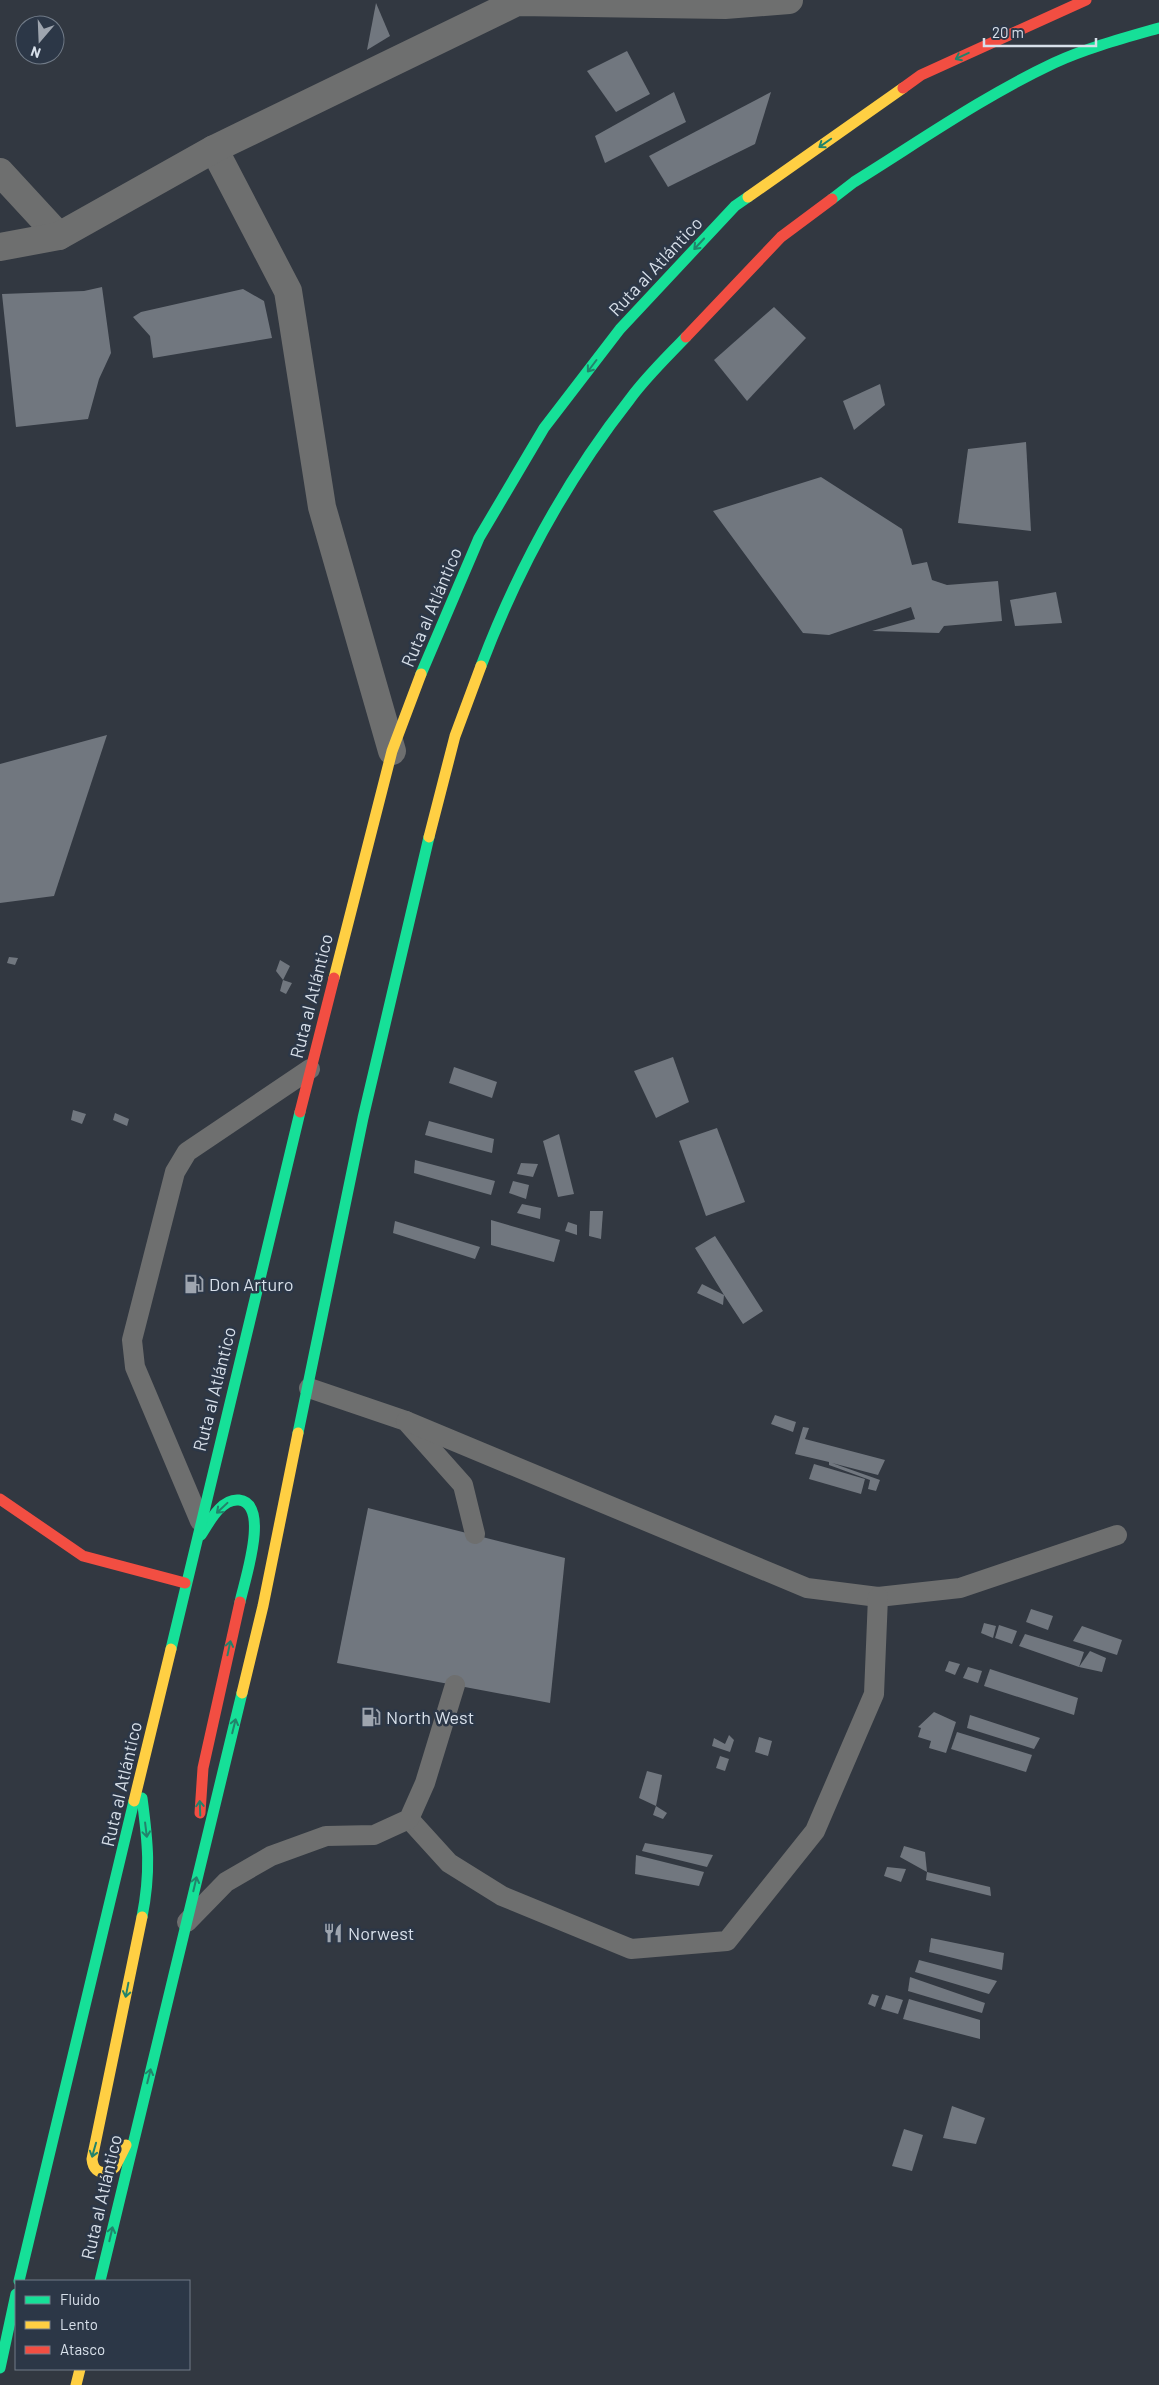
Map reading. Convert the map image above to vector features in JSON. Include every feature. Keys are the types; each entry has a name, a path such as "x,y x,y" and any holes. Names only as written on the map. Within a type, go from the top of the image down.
{"main road":[{"name":"Ruta al Atlántico","path":"19,2280 140,1782 185,1583 310,1069 392,751 435,637 479,538 544,428 620,329 735,206 921,75 1083,1"},
{"name":"Ruta al Atlántico","path":"100,2280 136,2125 263,1606 363,1118 412,903 455,736 493,637 526,564 572,482 630,398 725,294 781,237 854,182 1008,86 1056,62 1120,39 1159,28"},
{"path":"0,1499 83,1556 185,1583"},
{"path":"196,1542 221,1508 231,1501 240,1500 251,1505 255,1514 256,1527 203,1768 200,1796 202,1856"},
{"path":"136,2125 115,2167 108,2172 97,2172 92,2166 92,2159 148,1886 149,1850 140,1782"},
{"path":"0,2368 15,2299"},
{"path":"76,2385 80,2370"}],"street":[{"path":"0,247 60,236 214,149 516,1 725,5 789,0"},
{"path":"1051,0 1083,1"},
{"path":"214,149 288,291 322,507 392,751"},
{"path":"0,172 60,236"}],"lane":[{"path":"200,1521 135,1367 132,1340 175,1172 187,1152 310,1069"},
{"path":"309,1388 406,1421 807,1588 878,1597 960,1588 1116,1535"},
{"path":"406,1421 463,1485 475,1534"},
{"path":"409,1820 449,1863 502,1896 631,1949 727,1941 815,1830 874,1694 878,1597"},
{"path":"187,1922 226,1882 271,1856 326,1836 374,1835 409,1820 425,1783 455,1685"}],"building":[{"path":"376,3 390,36 367,50"},
{"path":"627,51 650,94 616,112 587,71"},
{"path":"674,92 686,122 605,163 595,136"},
{"path":"771,92 755,144 668,187 649,156"},
{"path":"102,287 111,353 99,379 88,419 16,427 2,294 84,291"},
{"path":"243,289 264,301 272,338 153,358 150,336 133,317 141,312"},
{"path":"774,307 806,338 747,401 714,360"},
{"path":"880,384 885,405 854,430 843,401"},
{"path":"1026,442 1031,531 958,523 968,449"},
{"path":"821,477 902,529 912,565 927,562 932,580 947,585 998,581 1002,621 944,626 939,633 872,631 915,619 911,607 829,635 803,633 713,511"},
{"path":"1056,592 1062,623 1015,626 1010,600"},
{"path":"107,735 54,896 0,903 0,764"},
{"path":"9,957 18,958 15,965 7,963"},
{"path":"280,960 290,966 283,980 276,971"},
{"path":"283,980 292,983 286,994 280,991"},
{"path":"673,1057 689,1102 656,1118 634,1071"},
{"path":"454,1067 497,1082 492,1098 449,1083"},
{"path":"73,1110 86,1114 82,1124 71,1120"},
{"path":"115,1113 129,1119 127,1126 113,1120"},
{"path":"429,1121 494,1139 492,1153 425,1135"},
{"path":"717,1128 745,1202 706,1216 679,1141"},
{"path":"559,1134 574,1194 558,1197 543,1141"},
{"path":"415,1160 495,1181 491,1195 414,1173"},
{"path":"521,1163 538,1164 533,1177 517,1174"},
{"path":"513,1181 529,1185 526,1199 509,1193"},
{"path":"522,1204 541,1208 540,1219 517,1213"},
{"path":"590,1211 603,1211 601,1239 589,1236"},
{"path":"491,1220 560,1240 554,1262 491,1245"},
{"path":"395,1221 480,1247 475,1259 393,1233"},
{"path":"568,1222 577,1225 577,1235 565,1231"},
{"path":"715,1236 763,1311 743,1324 695,1248"},
{"path":"702,1284 724,1295 723,1305 697,1293"},
{"path":"775,1415 796,1422 793,1432 771,1424"},
{"path":"803,1427 809,1428 805,1439 885,1460 878,1475 832,1463 880,1480 876,1491 868,1489 870,1480 829,1465 829,1462 795,1454"},
{"path":"814,1464 865,1479 861,1494 809,1479"},
{"path":"368,1508 565,1558 550,1703 337,1663"},
{"path":"1031,1609 1053,1616 1048,1630 1026,1622"},
{"path":"984,1623 996,1626 993,1638 981,1633"},
{"path":"999,1625 1017,1631 1012,1644 995,1638"},
{"path":"1082,1626 1122,1640 1117,1655 1073,1641"},
{"path":"1025,1634 1084,1652 1079,1667 1019,1646"},
{"path":"1090,1651 1106,1658 1102,1672 1079,1667"},
{"path":"949,1661 960,1664 955,1675 945,1671"},
{"path":"968,1667 982,1671 978,1683 963,1678"},
{"path":"990,1669 1078,1698 1074,1715 984,1686"},
{"path":"934,1712 956,1722 946,1753 929,1748 931,1741 918,1737 921,1728 918,1727"},
{"path":"970,1715 1040,1738 1034,1749 967,1728"},
{"path":"957,1732 1032,1755 1026,1772 951,1749"},
{"path":"729,1735 734,1740 730,1752 712,1746 714,1738 725,1744"},
{"path":"759,1737 772,1741 768,1756 755,1752"},
{"path":"720,1756 729,1759 725,1771 716,1768"},
{"path":"647,1771 662,1775 656,1806 639,1798"},
{"path":"656,1806 667,1813 663,1819 653,1815"},
{"path":"645,1843 713,1855 707,1867 642,1851"},
{"path":"904,1846 925,1852 927,1872 900,1857"},
{"path":"636,1855 704,1872 699,1886 635,1874"},
{"path":"887,1867 906,1869 901,1882 884,1876"},
{"path":"927,1872 990,1887 991,1896 926,1880"},
{"path":"931,1938 1004,1953 1002,1970 929,1952"},
{"path":"919,1960 997,1981 989,1994 915,1972"},
{"path":"910,1977 985,2003 982,2013 908,1991"},
{"path":"872,1994 879,1996 875,2007 868,2004"},
{"path":"886,1995 903,2000 898,2014 881,2009"},
{"path":"909,1999 980,2020 980,2039 903,2019"},
{"path":"952,2106 985,2118 976,2144 943,2138"},
{"path":"904,2129 923,2135 912,2171 892,2166"}],"traffic: fast":[{"path":"832,199 854,182 952,120 1028,76 1079,53 1159,28"},
{"path":"421,674 479,538 544,428 620,329 735,206 748,197"},
{"path":"481,666 527,561 585,461 636,391 686,337"},
{"path":"298,1433 363,1118 429,837"},
{"path":"171,1649 300,1112"},
{"path":"201,1535 216,1512 227,1503 239,1500 248,1505 253,1515 253,1545 240,1602"},
{"path":"100,2280 242,1693"},
{"path":"142,1798 148,1871 142,1917"},
{"path":"19,2280 134,1801"},
{"path":"0,2368 15,2299"}],"traffic: slow":[{"path":"748,197 903,88"},
{"path":"429,837 455,736 481,666"},
{"path":"334,978 392,751 421,674"},
{"path":"242,1693 263,1606 298,1433"},
{"path":"134,1801 171,1649"},
{"path":"126,2145 115,2167 108,2173 101,2172 95,2168 92,2159 142,1917"},
{"path":"76,2385 80,2370"}],"traffic: jam":[{"path":"903,88 921,75 1086,0"},
{"path":"686,337 781,237 832,199"},
{"path":"300,1112 334,978"},
{"path":"0,1499 83,1556 185,1583"},
{"path":"200,1813 203,1768 240,1602"}],"place":[{"name":"Don Arturo","path":"194,1284"},
{"name":"North West","path":"371,1717"},
{"name":"Norwest","path":"333,1933"}]}
